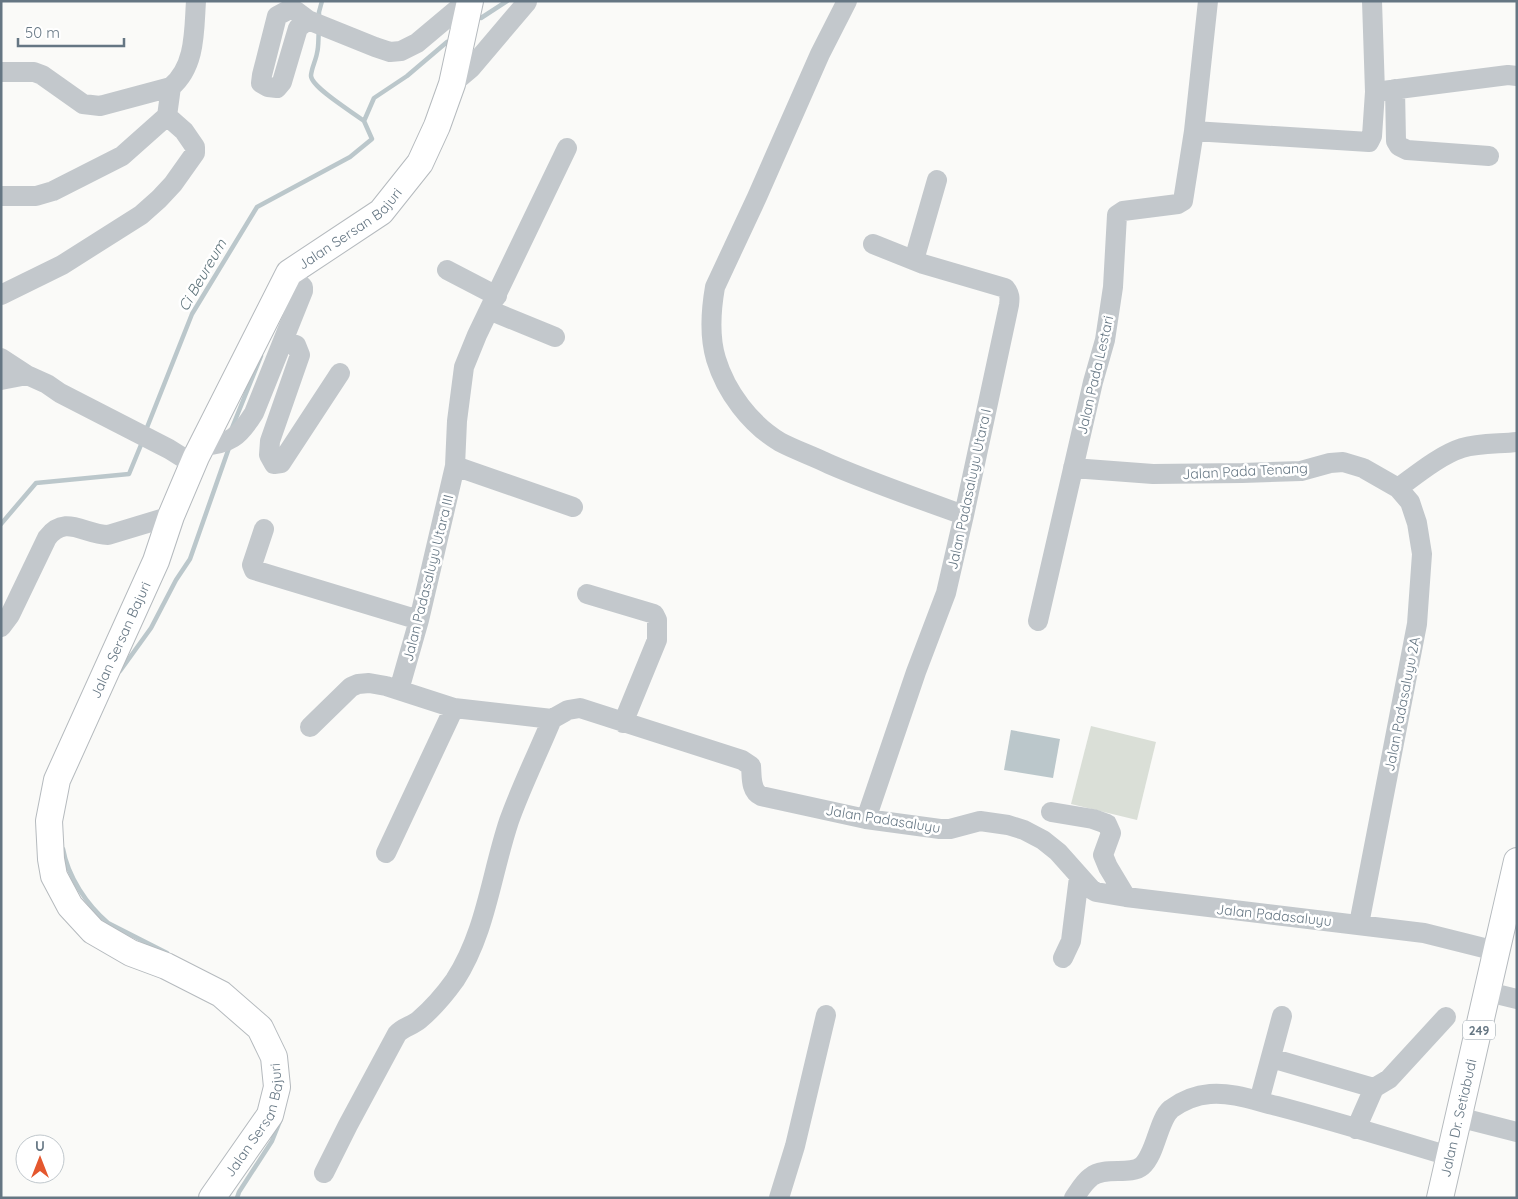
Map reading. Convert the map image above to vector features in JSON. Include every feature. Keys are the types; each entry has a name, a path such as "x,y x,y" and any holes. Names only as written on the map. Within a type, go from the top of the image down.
{"main road":[{"name":"Jalan Sersan Bajuri","path":"212,1198 270,1114 277,1087 274,1057 260,1028 221,994 166,966 131,953 93,931 70,906 54,876 51,859 49,820 57,780 156,561 171,516 197,455 294,279 381,212 420,163 437,126 457,62 468,1"},
{"name":"Jalan Dr. Setiabudi","path":"1440,1198 1517,862"}],"street":[{"path":"1,72 34,72 42,75 83,104 90,106 100,106 171,86 186,67 191,54 194,40 196,1"},
{"path":"308,20 390,52 401,51 417,42 468,1"},
{"path":"847,1 820,54 715,287 712,335 716,359 736,401 750,418 780,442 862,478 964,515"},
{"name":"Jalan Pada Lestari","path":"1038,620 1093,382 1105,340 1113,286 1117,215 1123,211 1182,202 1194,131 1208,1"},
{"path":"1372,1 1384,91 1396,141 1399,146 1407,150 1489,156"},
{"path":"1194,131 1369,142 1384,91 1381,1"},
{"path":"457,62 471,68 527,2"},
{"path":"1384,91 1508,75 1517,76"},
{"path":"1,196 36,196 53,191 122,156 167,116 171,86"},
{"path":"1,295 62,265 141,215 160,200 196,150 194,142 167,116"},
{"name":"Jalan Padasaluyu Utara III","path":"393,688 456,466 457,421 464,367 567,148"},
{"path":"914,260 937,180"},
{"name":"Jalan Padasaluyu Utara I","path":"866,819 916,672 946,593 1009,306 1009,293 1005,288 914,260 874,244"},
{"path":"447,270 493,303 555,336"},
{"path":"1,358 27,375 48,384 60,393 86,402 171,446 197,455 234,437 246,425 254,413 304,291 303,287 294,279"},
{"path":"283,341 296,344 300,355 270,441 269,455 274,464 281,463 340,373"},
{"path":"1,380 27,375"},
{"path":"1398,488 1428,466 1461,448 1484,444 1517,442"},
{"name":"Jalan Pada Tenang","path":"1073,468 1153,474 1242,473 1301,471 1330,463 1343,462 1364,468 1398,488"},
{"path":"456,466 573,507"},
{"name":"Jalan Padasaluyu 2A","path":"1359,924 1418,624 1422,554 1417,523 1410,502 1398,488"},
{"path":"1,627 10,615 47,538 59,526 68,526 100,535 108,535 171,516"},
{"path":"264,529 252,565 254,570 412,618"},
{"path":"587,594 654,614 657,620 656,640 623,722"},
{"path":"310,727 351,687 369,683 393,688 454,708 552,719 510,820 484,917 467,960 453,982 429,1011 418,1022 397,1034 324,1173"},
{"path":"386,853 454,708"},
{"name":"Jalan Padasaluyu","path":"552,719 568,710 580,708 742,760 751,766 756,794 762,796 866,819 945,830 980,821 1008,825 1043,840 1058,852 1087,886 1096,892 1424,933 1496,951"},
{"path":"1051,812 1092,819 1107,824 1110,833 1103,855 1126,897"},
{"path":"1063,958 1070,941 1079,877"},
{"path":"1488,992 1517,998"},
{"path":"779,1198 795,1146 826,1015"},
{"path":"1258,1102 1282,1016"},
{"path":"1356,1129 1374,1088 1389,1079 1446,1018"},
{"path":"1271,1058 1374,1088"},
{"path":"1074,1198 1091,1176 1111,1170 1132,1170 1141,1167 1150,1157 1169,1111 1188,1100 1210,1094 1238,1096 1449,1156"},
{"path":"1458,1117 1517,1132"}],"shaded area":[{"path":"1091,726 1156,742 1137,820 1071,804"},
{"path":"1011,730 1060,739 1053,778 1004,770"}],"waterway":[{"path":"319,19 322,1"},
{"path":"481,18 507,1"},
{"path":"319,30 318,50 311,73 313,81 318,87 364,121"},
{"name":"Ci Beureum","path":"146,430 192,314 257,207 350,157 372,139 364,121 374,98 407,76 447,42"},
{"path":"232,428 261,356"},
{"name":"Ci Beureum","path":"1,524 36,483 129,474 143,440"},
{"path":"120,671 151,628 176,580 190,559 230,445"},
{"path":"63,849 74,880 100,916 108,923 167,953"},
{"path":"237,1198 272,1141 280,1121"}]}
